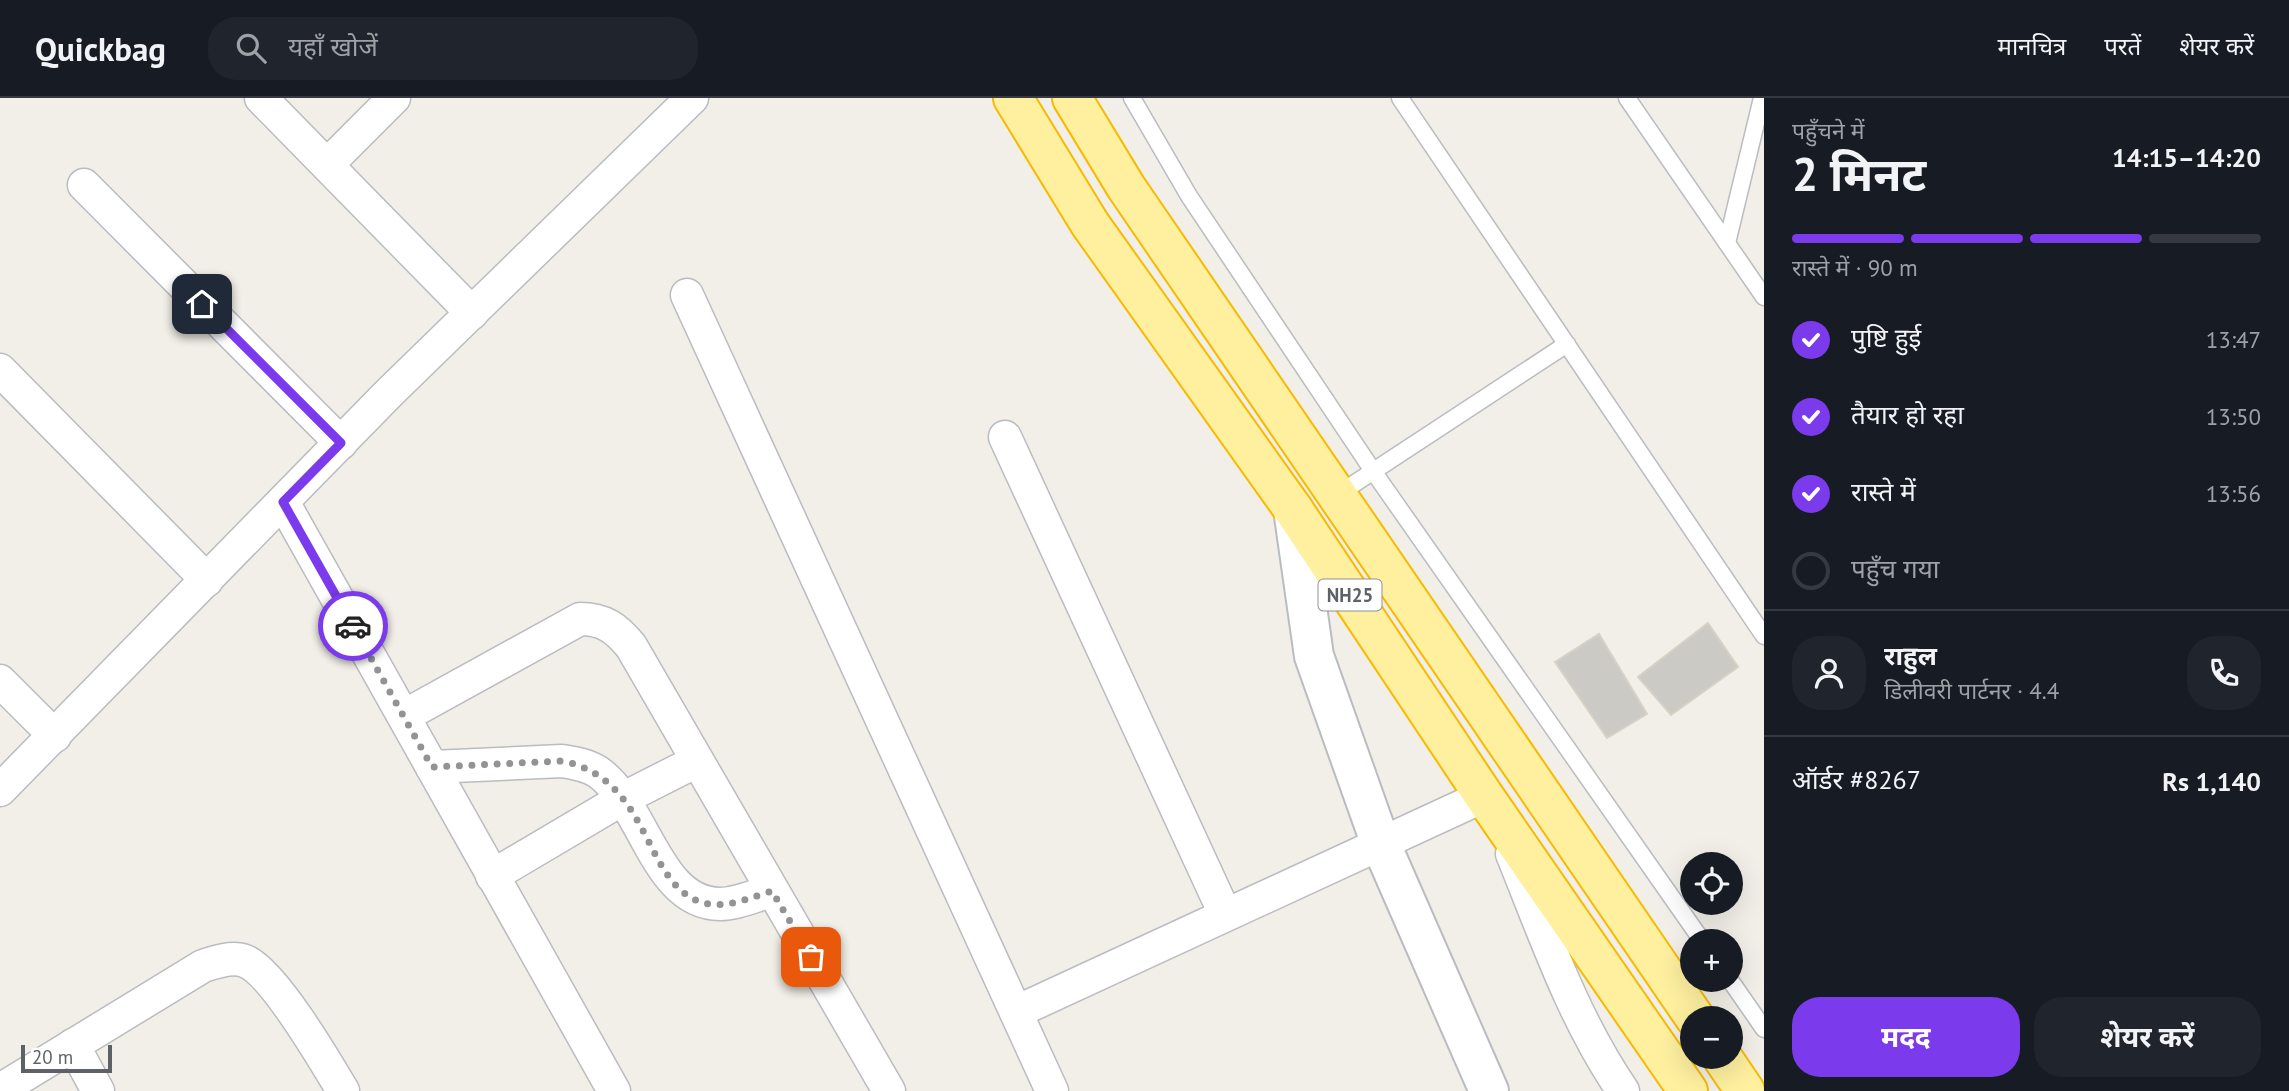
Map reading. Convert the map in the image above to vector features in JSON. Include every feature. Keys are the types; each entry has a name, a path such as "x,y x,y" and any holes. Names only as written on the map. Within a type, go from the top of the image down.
{"highway":[{"name":"NH25","path":"1013,98 1090,223 1293,509 1490,805 1688,1091"},
{"name":"NH25","path":"1072,98 1126,187 1687,1006"},
{"path":"1730,1069 1745,1091"}],"street":[{"path":"261,98 472,313"},
{"path":"327,165 394,98"},
{"path":"0,790 341,443 692,98"},
{"path":"84,185 341,443"},
{"path":"687,295 1052,1091"},
{"path":"0,370 206,580"},
{"path":"1004,437 1225,914"},
{"path":"283,502 614,1091"},
{"path":"1293,509 1314,656 1380,842 1489,1091"},
{"path":"404,716 580,619 596,619 615,628 631,646 890,1091"},
{"path":"0,681 55,736"},
{"path":"432,767 562,761 583,765 598,773 624,798 670,878 686,895 705,903 724,905 772,891"},
{"path":"492,876 624,798 697,761"},
{"path":"1016,1012 1380,842 1490,805 1573,1004 1604,1063 1623,1091"},
{"path":"0,1090 202,965 225,960 245,961 263,975 307,1033 343,1091"},
{"path":"73,1045 98,1091"}],"lane":[{"path":"1132,98 1189,196 1373,471 1694,929"},
{"path":"1400,98 1764,636"},
{"path":"1628,98 1764,297"},
{"path":"1727,243 1762,98"},
{"path":"1337,495 1567,344"},
{"path":"1738,992 1764,1029"}],"building":[{"path":"1708,623 1738,667 1671,715 1638,677"},
{"path":"1599,634 1647,714 1607,738 1555,662"}],"way so far":[{"path":"353,626 432,767 562,761 583,765 598,773 624,798 670,878 686,895 705,903 724,905 772,891 811,957"}],"route":[{"path":"202,304 341,443 283,502 353,626"}]}
